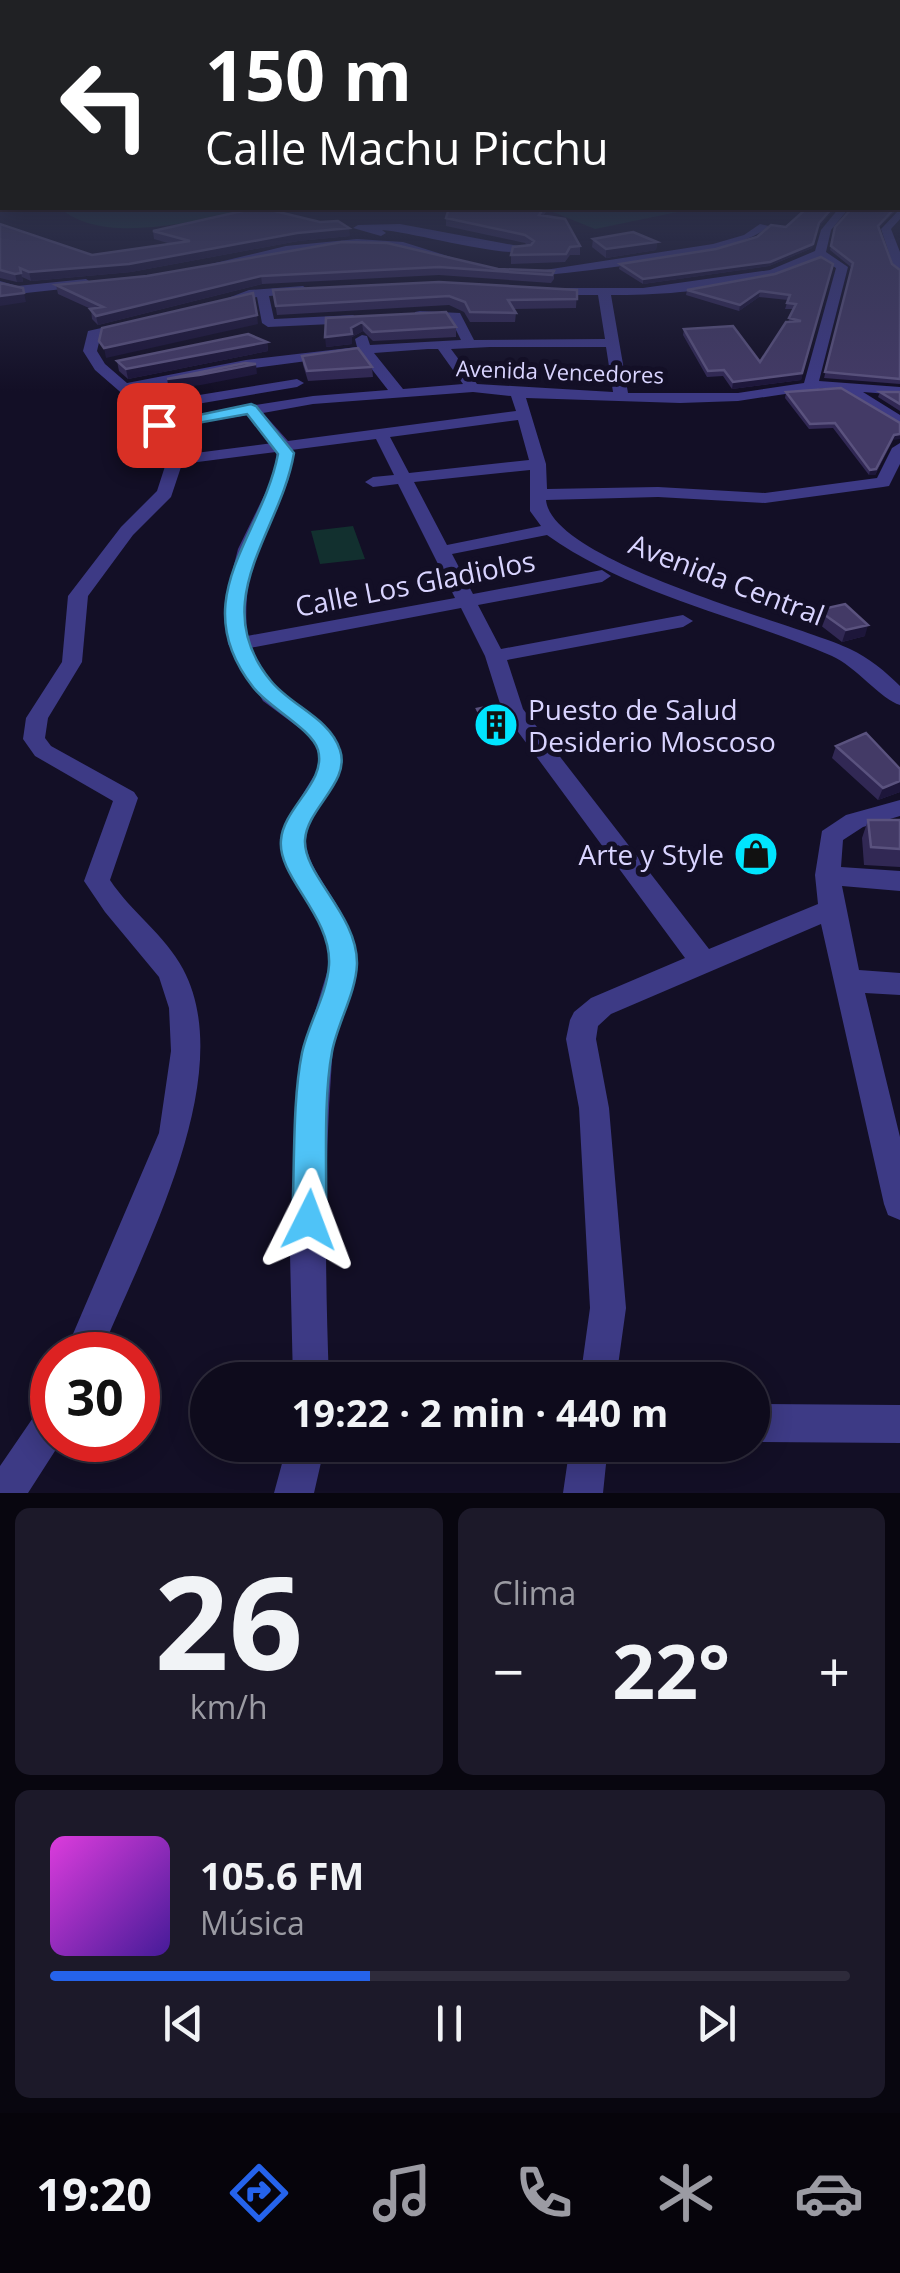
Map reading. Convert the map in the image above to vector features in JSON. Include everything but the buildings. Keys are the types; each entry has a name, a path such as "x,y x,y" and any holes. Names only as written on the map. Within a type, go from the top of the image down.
{"street":[{"path":"181,272 264,252"},
{"path":"427,252 474,266"},
{"path":"526,274 681,252"},
{"path":"542,290 604,294 648,291 770,274 788,270 820,253 842,267 811,385"},
{"path":"508,271 648,291"},
{"path":"0,285 17,290 104,281"},
{"path":"216,304 262,292 326,288"},
{"path":"262,292 268,323 374,318"},
{"path":"604,294 621,397"},
{"path":"92,1332 175,1133 182,1100 184,1004 170,972 109,902 97,881 103,856 124,815 126,798 43,751 34,739 37,718 72,662 78,596 127,531 166,493 175,460 153,416 108,365 90,351 95,331 191,310"},
{"path":"407,316 455,316 469,342"},
{"path":"356,319 364,350 399,394"},
{"path":"128,321 144,336"},
{"path":"250,336 288,322"},
{"path":"125,388 276,358 469,342 612,343"},
{"path":"441,344 473,388"},
{"path":"263,347 313,400"},
{"path":"180,362 193,372"},
{"path":"153,416 298,384"},
{"path":"841,384 900,421"},
{"name":"Avenida Vencedores","path":"153,416 473,388 621,397 738,397 841,384 900,391"},
{"path":"442,551 552,530 539,512 538,464 517,392"},
{"path":"251,409 282,443 286,467 247,549 234,600 238,644 271,696 319,732 330,750 330,769 292,841 300,864 338,930 343,966 317,1054 307,1254 310,1362"},
{"path":"175,460 282,443 524,415"},
{"path":"380,432 495,656 512,710 705,964"},
{"path":"883,482 900,448"},
{"path":"374,482 538,464"},
{"path":"540,494 658,492 735,500 796,497 883,482 900,496"},
{"name":"Avenida Central","path":"552,530 600,559 693,602 837,651 891,676 900,698"},
{"name":"Calle Los Gladiolos","path":"238,644 602,576"},
{"path":"495,656 684,620"},
{"path":"900,808 859,817 831,837 828,875 846,980 900,1204"},
{"path":"828,875 900,881"},
{"path":"600,1362 608,1308 594,1108 581,1039 584,1020 601,1006 831,909"},
{"path":"846,980 900,984"},
{"path":"770,1422 900,1424"},
{"path":"6,1493 30,1456"},
{"path":"294,1493 302,1462"},
{"path":"583,1493 587,1462"}],"green space":[{"path":"353,526 365,559 320,564 311,531"}],"place":[{"name":"Puesto de Salud Desiderio Moscoso","path":"496,725"},
{"name":"Arte y Style","path":"756,854"}],"route":[{"path":"159,425 251,409 282,443 286,453 280,484 247,549 234,600 238,644 257,679 271,696 319,732 330,750 330,769 292,841 300,864 338,930 343,966 317,1054 309,1220"}]}
